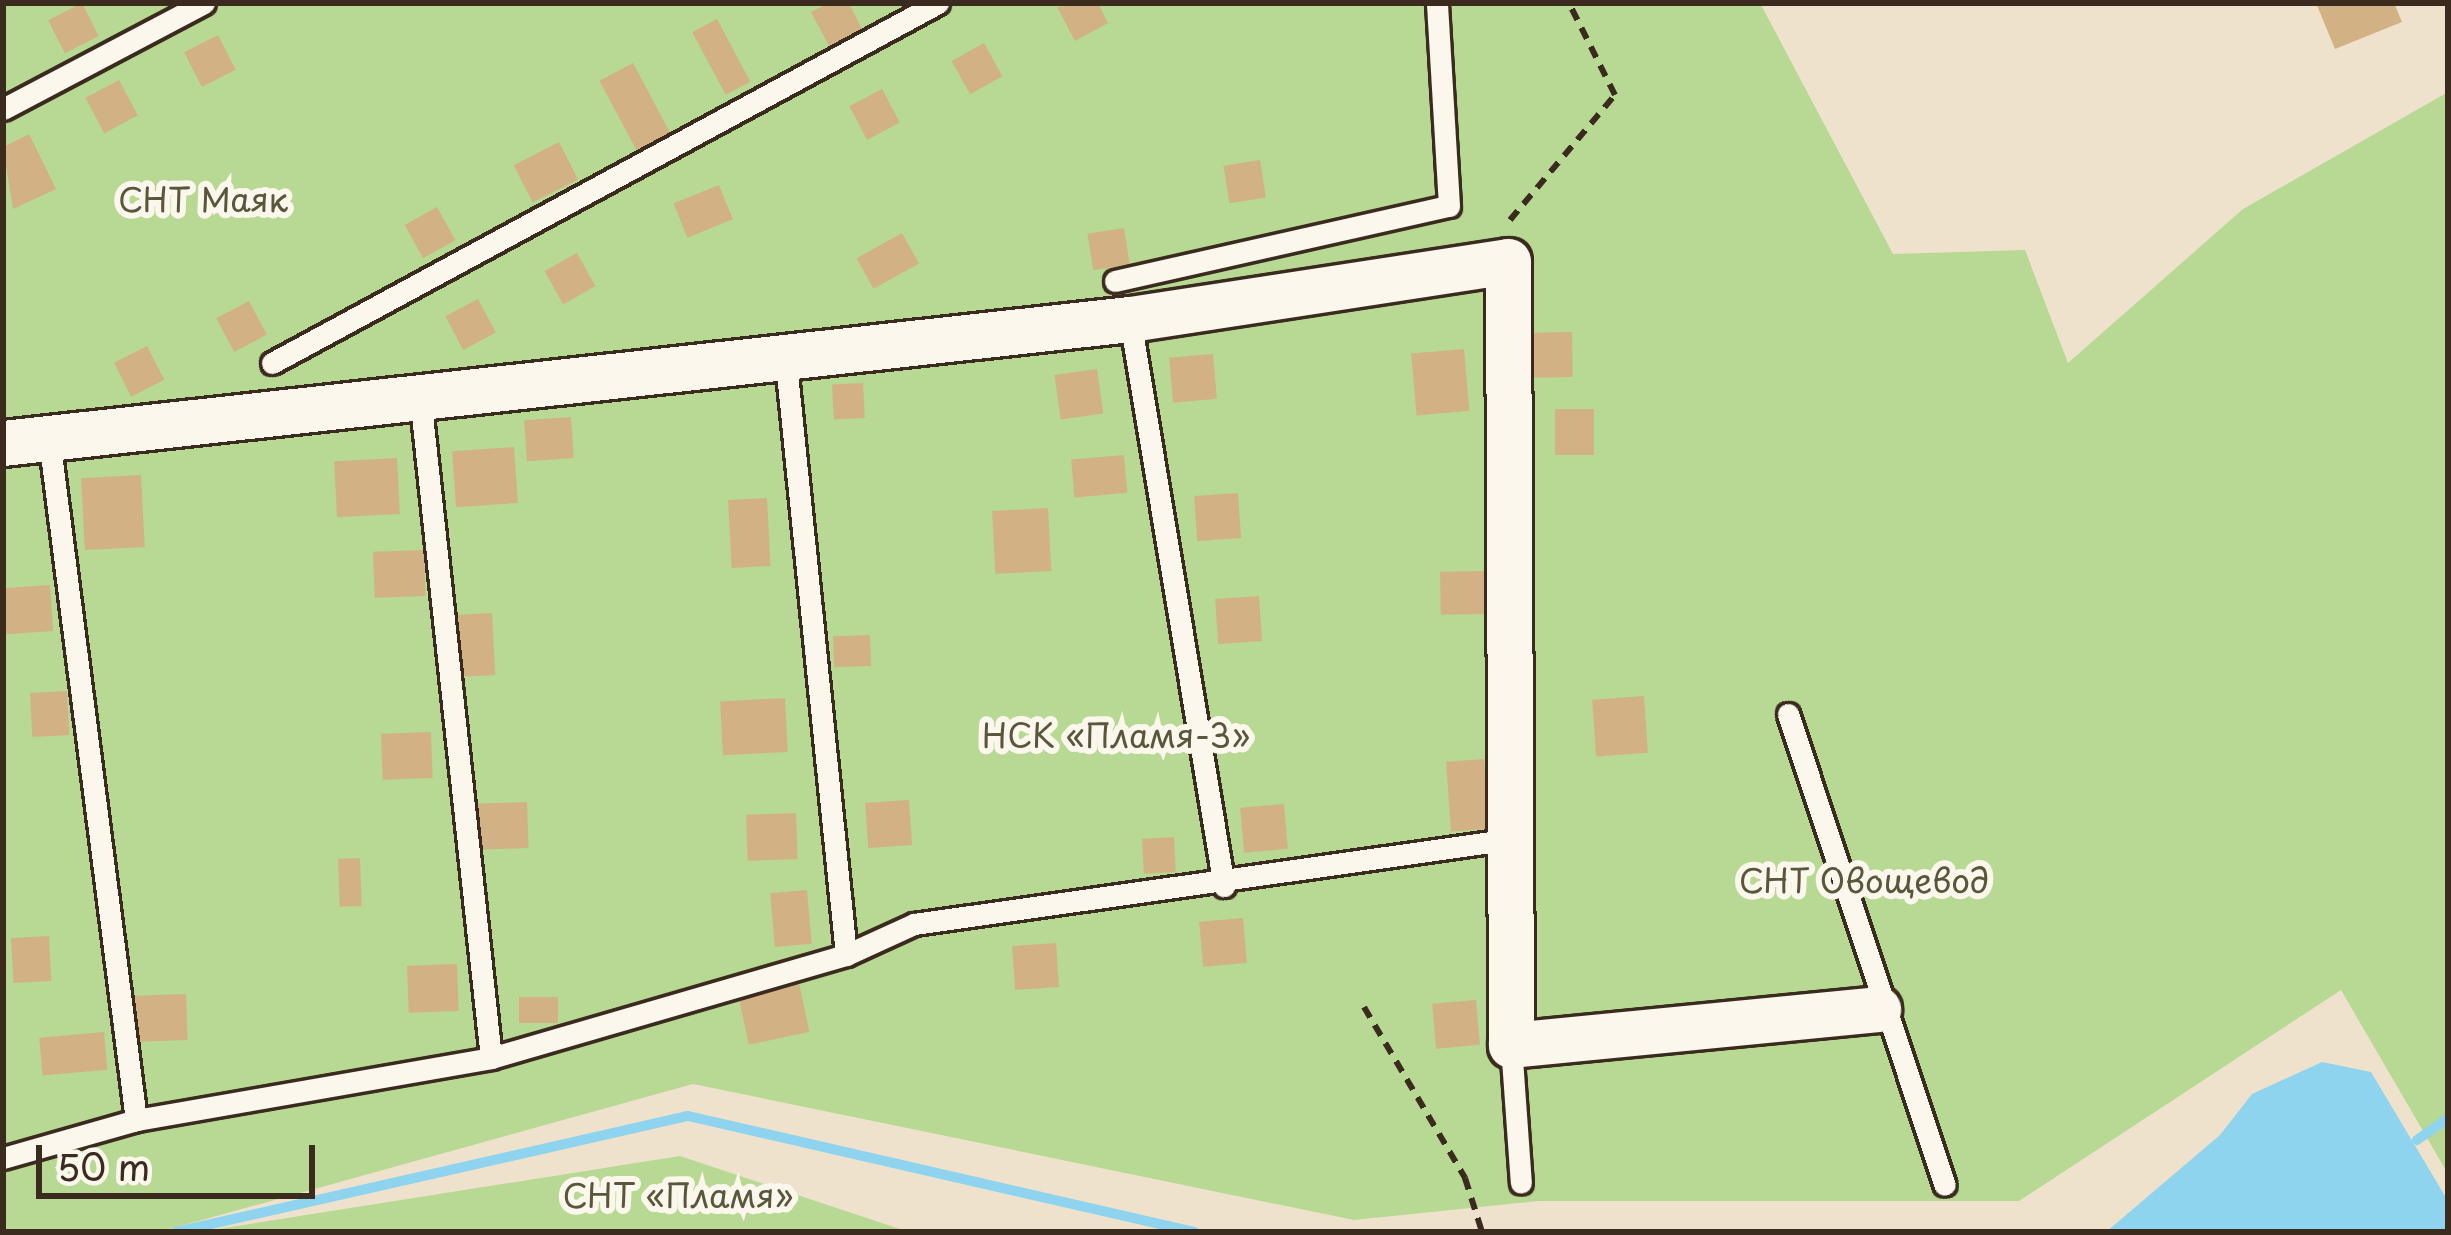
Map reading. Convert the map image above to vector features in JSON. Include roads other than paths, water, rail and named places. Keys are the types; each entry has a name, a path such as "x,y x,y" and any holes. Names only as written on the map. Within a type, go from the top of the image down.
{"street":[{"path":"3,442 785,353 1123,300 1508,261 1511,1046 1878,1009"}],"lane":[{"path":"3,109 204,3"},
{"path":"272,363 938,3"},
{"path":"1224,886 1123,300 1449,206 1437,3"},
{"path":"785,353 846,955"},
{"path":"420,396 491,1058"},
{"path":"49,438 136,1120"},
{"path":"1788,714 1878,1009 1945,1185"},
{"path":"3,1158 136,1120 491,1058 846,955 914,925 1224,886 1513,838"},
{"path":"1511,1046 1521,1183"}],"water":[{"path":"2322,1062 2371,1072 2448,1201 2448,1232 2106,1232 2220,1135 2252,1094"}],"waterway":[{"path":"176,1232 688,1116 1195,1232"},
{"path":"2417,1140 2448,1118"}],"park label":[{"name":"СНТ Маяк","path":"203,199"},
{"name":"НСК «Пламя-3»","path":"1116,735"},
{"name":"СНТ Овощевод","path":"1864,880"},
{"name":"СНТ «Пламя»","path":"678,1195"}]}
